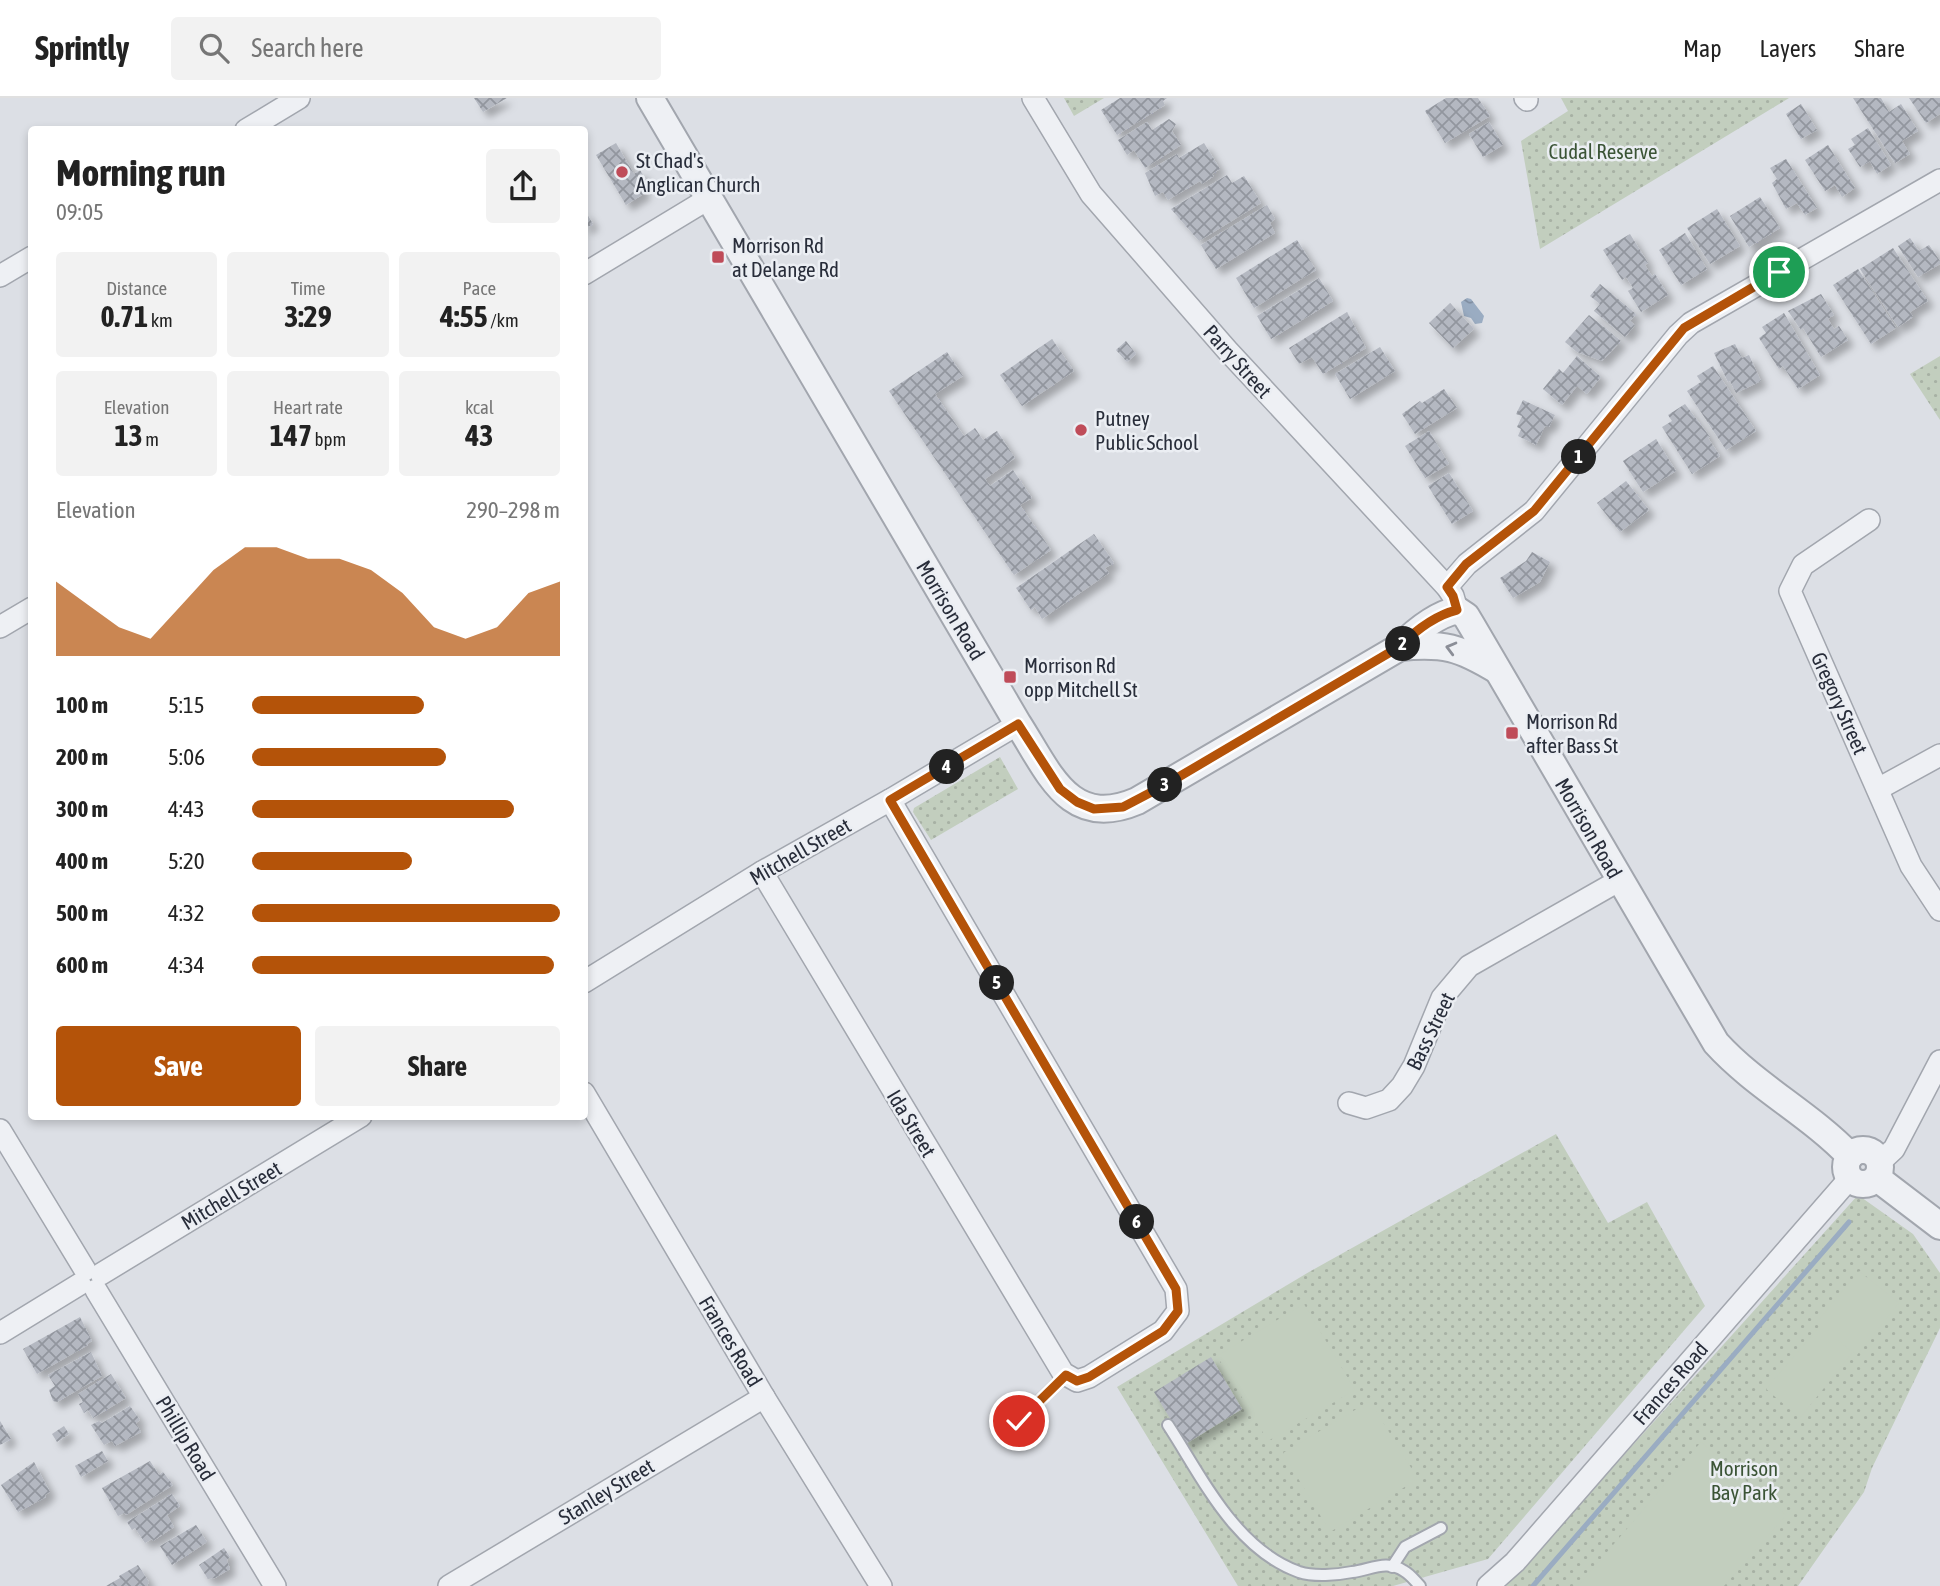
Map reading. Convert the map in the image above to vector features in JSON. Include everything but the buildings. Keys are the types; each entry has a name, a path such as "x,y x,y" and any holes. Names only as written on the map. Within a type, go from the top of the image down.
{"street":[{"path":"253,126 299,98"},
{"name":"Morrison Road","path":"650,98 1018,724 1060,789 1077,802 1094,809 1123,807 1165,785 1399,647 1411,635 1447,612 1452,598"},
{"name":"Parry Street","path":"1034,98 1091,194 1227,350 1452,598"},
{"path":"1452,598 1466,564 1534,511 1678,335 1691,323 1940,180"},
{"path":"588,272 708,200"},
{"path":"0,276 28,259"},
{"name":"Gregory Street","path":"1869,520 1803,565 1790,591 1911,866 1940,910"},
{"name":"Morrison Road","path":"1452,598 1466,616 1716,1043 1745,1073 1833,1138 1850,1167"},
{"path":"0,627 28,610"},
{"path":"1399,647 1435,644 1446,646 1468,653 1498,671"},
{"name":"Mitchell Street","path":"588,980 762,872 1018,724"},
{"path":"1878,789 1940,755"},
{"path":"890,800 1176,1289 1178,1311 1163,1331 1089,1377 1077,1381 1064,1374"},
{"name":"Ida Street","path":"762,872 1064,1374"},
{"name":"Bass Street","path":"1349,1103 1366,1108 1389,1100 1402,1086 1414,1066 1442,998 1469,966 1620,880"},
{"path":"1850,1167 1863,1184 1878,1170 1894,1149 1940,1061"},
{"name":"Frances Road","path":"588,1100 764,1397 881,1586"},
{"name":"Mitchell Street","path":"0,1333 355,1120"},
{"name":"Phillip Road","path":"0,1130 275,1586"},
{"name":"Frances Road","path":"1488,1586 1515,1562 1850,1167"},
{"path":"1878,1170 1940,1226"},
{"name":"Stanley Street","path":"449,1586 764,1397"}],"lane":[{"path":"1013,1431 1064,1374"},
{"path":"1168,1425 1220,1506 1246,1538 1269,1557 1300,1573 1354,1572 1380,1564 1404,1570 1420,1586"},
{"path":"1392,1567 1405,1546 1441,1528"}],"green space":[{"path":"1064,98 1104,98 1074,116"},
{"name":"Cudal Reserve","path":"1561,98 1789,98 1540,249 1521,141 1568,111"},
{"path":"1940,356 1940,420 1910,374"},
{"path":"1000,757 1018,789 931,840 913,812 914,808"},
{"path":"1556,1134 1608,1223 1647,1202 1705,1306 1488,1559 1393,1586 1238,1586 1117,1387 1309,1272"},
{"name":"Morrison Bay Park","path":"1858,1195 1913,1234 1940,1273 1940,1328 1872,1468 1864,1492 1798,1586 1506,1586"},
{"path":"1859,1271 1899,1303 1857,1355 1838,1340 1852,1353 1800,1418 1766,1389 1820,1326 1817,1322"},
{"path":"1304,1304 1355,1390 1268,1441 1217,1356"},
{"path":"1370,1401 1418,1479 1330,1532 1283,1453"},
{"path":"1701,1442 1786,1515 1724,1586 1578,1586"}],"water":[{"path":"1467,298 1471,299 1484,316 1482,323 1475,324 1471,318 1464,316 1461,302"}],"waterway":[{"path":"1533,1586 1849,1222"}],"place":[{"name":"St Chad's Anglican Church","path":"622,172"},
{"name":"Morrison Rd at Delange Rd","path":"718,257"},
{"name":"Putney Public School","path":"1081,430"},
{"name":"Morrison Rd opp Mitchell St","path":"1010,677"},
{"name":"Morrison Rd after Bass St","path":"1512,733"}],"route":[{"path":"1019,1421 1066,1375 1077,1381 1089,1377 1163,1331 1178,1311 1176,1289 890,800 1018,724 1060,789 1077,802 1094,809 1123,807 1399,647 1411,635 1447,612 1457,610 1447,587 1466,564 1534,511 1684,328 1779,272"}]}
